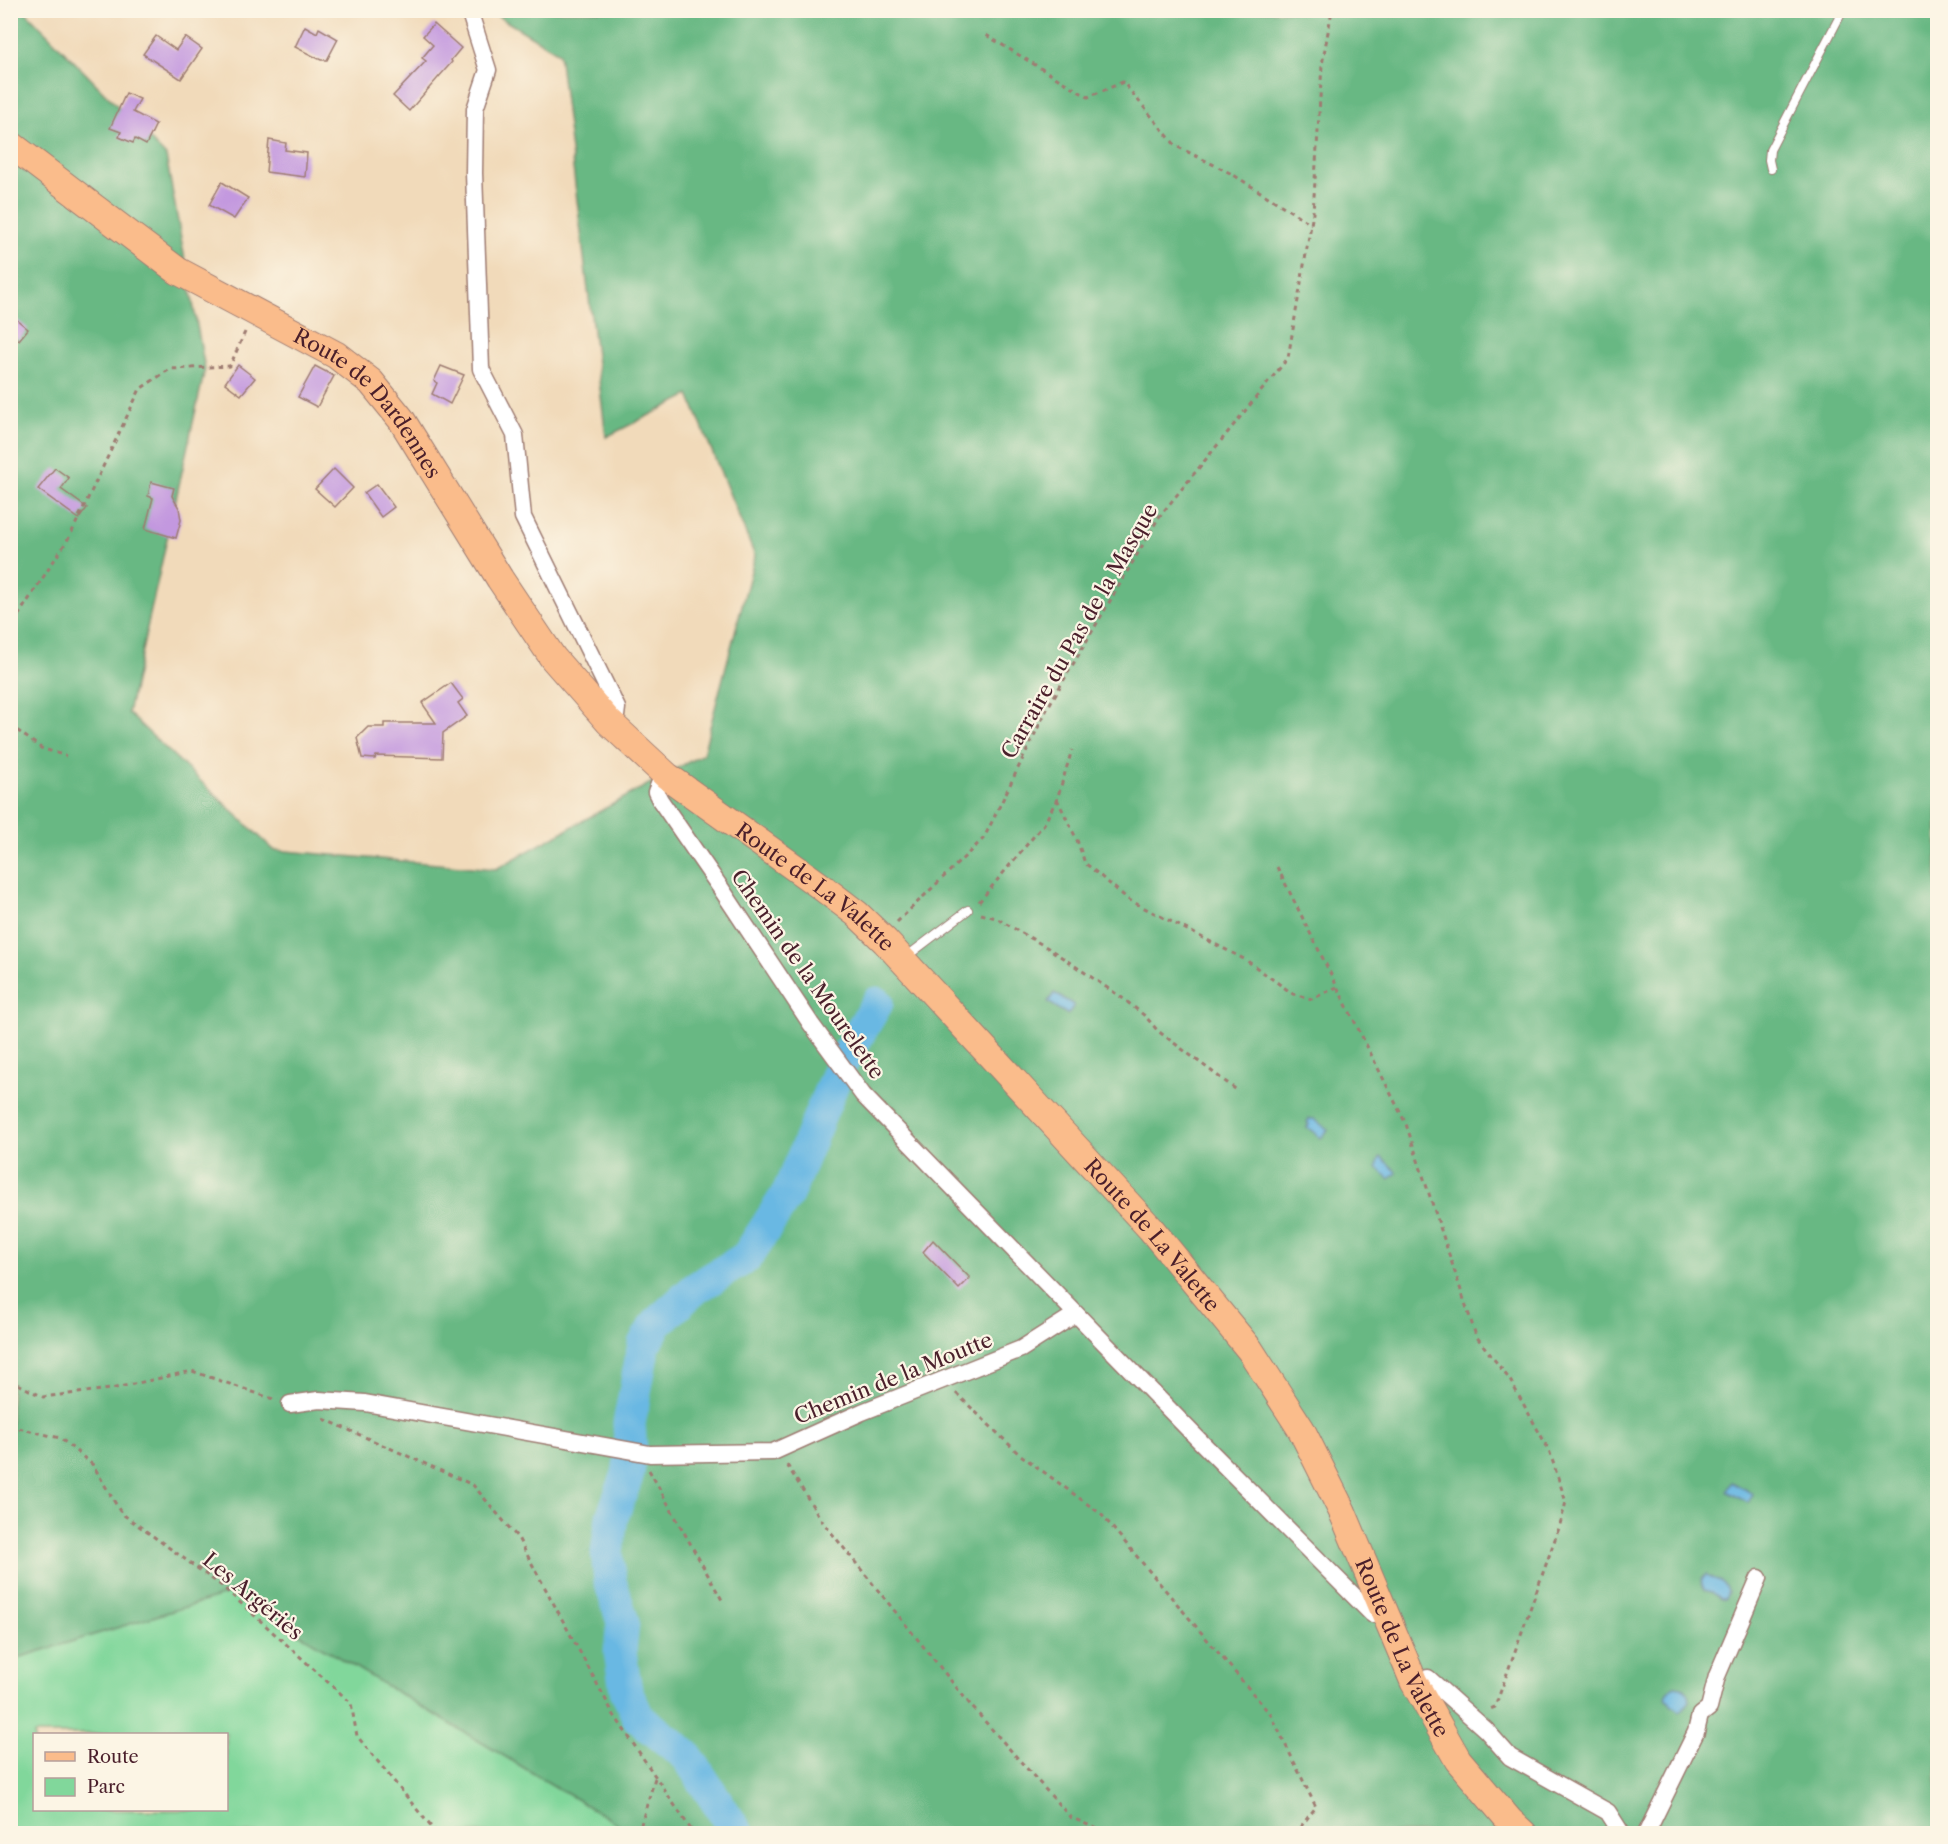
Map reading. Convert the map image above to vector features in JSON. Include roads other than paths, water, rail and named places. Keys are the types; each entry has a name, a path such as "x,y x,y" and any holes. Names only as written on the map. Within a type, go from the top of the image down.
{"main road":[{"name":"Route de Dardennes","path":"10,144 178,271 336,355 371,382 401,419 500,579 553,658 609,722 640,751"},
{"name":"Route de La Valette","path":"640,751 667,776 857,914 894,950 1151,1229 1250,1350 1301,1429 1342,1511 1414,1682 1458,1760 1509,1820 1524,1833"}],"street":[{"path":"469,10 488,70 475,109 474,172 481,369 515,435 523,517 617,708 616,716 609,722"},
{"name":"Chemin de la Mourelette","path":"667,776 660,782 656,792 660,800 811,1024 863,1095 1076,1314"},
{"path":"1076,1314 1372,1614 1384,1611"},
{"name":"Chemin de la Moutte","path":"290,1404 319,1400 365,1403 639,1453 774,1452 862,1412 1021,1349 1076,1314"},
{"path":"1646,1833 1696,1732 1700,1715 1709,1708 1717,1676 1759,1578"},
{"path":"1414,1682 1428,1678 1486,1730 1510,1757 1608,1812 1622,1833"}],"lane":[{"path":"1771,169 1770,150 1843,10"},
{"path":"894,950 968,910"}],"water":[{"path":"1054,993 1074,1005 1068,1015 1048,1002"},
{"path":"1309,1119 1314,1119 1328,1130 1321,1138 1307,1127"},
{"path":"1381,1157 1397,1173 1389,1179 1377,1167"},
{"path":"1732,1482 1753,1494 1748,1503 1727,1491"},
{"path":"1706,1574 1724,1584 1728,1592 1725,1599 1704,1590 1701,1582"},
{"path":"1674,1686 1682,1687 1688,1694 1689,1701 1680,1712 1671,1705 1666,1697"}],"waterway":[{"path":"843,1061 877,1003"},
{"path":"738,1834 687,1756 638,1717 626,1690 620,1652 623,1622 610,1581 607,1552 612,1517 628,1474 631,1452 629,1424 644,1344 657,1323 696,1288 747,1257 788,1193 839,1069"}]}
